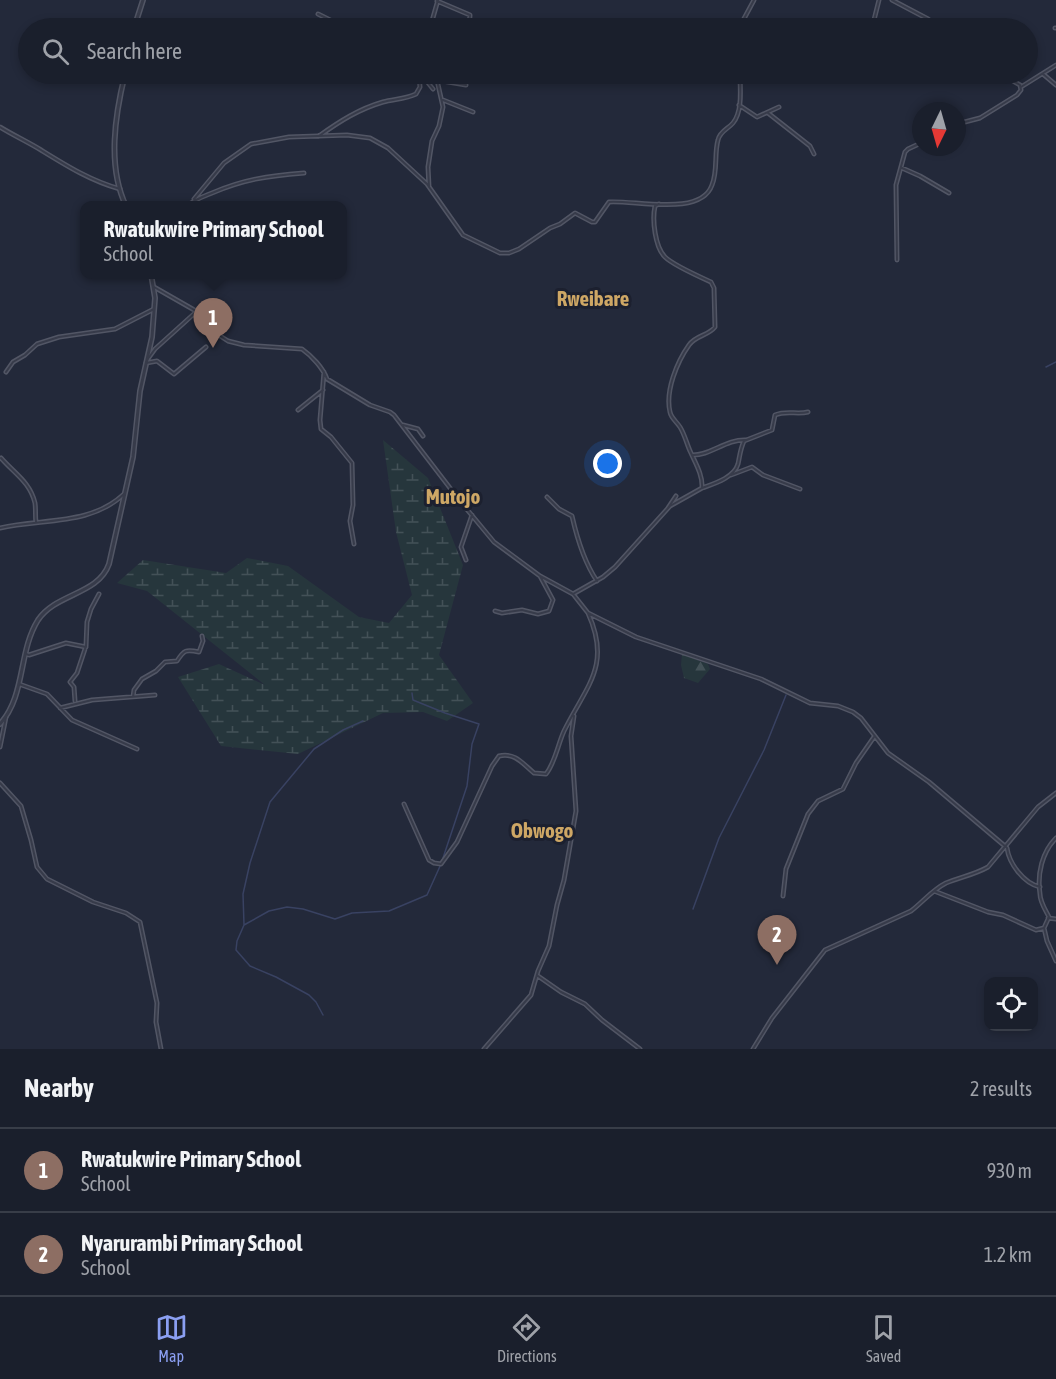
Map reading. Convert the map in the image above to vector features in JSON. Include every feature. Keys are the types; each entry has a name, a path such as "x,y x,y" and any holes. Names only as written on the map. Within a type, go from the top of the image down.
{"street":[{"path":"137,18 143,0"},
{"path":"744,18 754,0"},
{"path":"874,18 879,0"},
{"path":"892,0 926,18"},
{"path":"433,18 437,1 470,15 470,18"},
{"path":"318,14 326,18"},
{"path":"1038,77 1056,65"},
{"path":"1043,74 1056,84"},
{"path":"123,84 117,115 115,149 120,189 124,201"},
{"path":"319,136 352,113 386,101 408,98 416,94 419,84"},
{"path":"429,84 433,88"},
{"path":"429,187 428,167 432,141 442,118 442,100 438,84"},
{"path":"193,201 224,163 248,145 269,139 347,135 375,140 388,148 429,187 463,235 505,254 519,249 575,213 592,222 597,220 609,202 659,204 693,202 706,196 712,187 719,136 734,122 739,105 740,84"},
{"path":"1017,84 1021,87"},
{"path":"966,122 980,118 1017,95 1021,87 1026,84"},
{"path":"442,100 472,112"},
{"path":"739,105 758,117 779,107"},
{"path":"768,113 810,146 814,154"},
{"path":"0,127 68,168 120,189"},
{"path":"897,260 896,184 906,150 912,147"},
{"path":"902,168 949,193"},
{"path":"195,199 263,176 304,173"},
{"path":"659,204 655,206 654,216 656,237 661,253 670,261 711,282 714,288 715,327 694,338 686,349 675,373 670,397 670,412 681,429 701,476 702,488"},
{"path":"0,747 6,717 19,684 24,653 39,619 48,609 62,600 96,583 104,576 110,564 135,451 140,391 152,337 154,309 152,279"},
{"path":"154,287 196,311 204,317 214,332 228,340 244,345 302,349 324,372 327,379 370,405 390,412 403,425 494,542 540,576 573,594 588,613 596,631 598,652 591,681 565,729 551,767 546,774 534,774 520,760 511,755 502,755 496,759 457,842 442,863 437,864 429,860 404,804"},
{"path":"6,372 13,362 37,344 59,337 115,329 154,309"},
{"path":"146,363 155,349 196,311"},
{"path":"146,363 157,361 174,374 206,347"},
{"path":"324,372 321,429 331,437 352,463 353,505 350,521 354,544"},
{"path":"298,410 323,390"},
{"path":"692,455 705,453 772,430 775,415 778,413 808,412"},
{"path":"403,425 418,429 423,436"},
{"path":"731,475 738,465 738,452 746,440"},
{"path":"1,458 32,491 36,522"},
{"path":"573,594 597,581 615,567 668,508 702,488 752,467 768,477 800,489"},
{"path":"0,528 60,521 98,512 124,494"},
{"path":"668,508 669,503 676,496"},
{"path":"547,497 572,516 579,542 597,581"},
{"path":"466,560 461,546 472,515"},
{"path":"495,611 502,613 522,610 537,614 549,611 553,600 540,576"},
{"path":"75,700 74,687 70,682 77,673 86,647 87,622 99,594"},
{"path":"588,613 636,637 766,681 810,703 846,708 861,718 888,753 929,782 1006,846 1014,866 1029,883 1040,887"},
{"path":"133,697 134,690 142,679 156,671 165,662 177,661 182,652 191,650 199,652 203,641 202,636"},
{"path":"24,653 29,655 66,643 86,647"},
{"path":"19,684 53,698 72,720 137,749"},
{"path":"60,708 121,696 155,695"},
{"path":"484,1049 527,1001 549,946 574,828 576,791 571,736 574,714"},
{"path":"0,724 6,717"},
{"path":"783,896 786,869 808,814 818,801 843,789 856,763 874,737"},
{"path":"0,783 21,806 32,840 37,867 47,879 93,902 126,913 140,922 157,1004 156,1022 161,1049"},
{"path":"753,1049 772,1018 825,950 911,911 947,882 978,873 993,862 1038,807 1056,793"},
{"path":"1056,838 1044,852 1040,887 1040,897 1048,918 1044,928 1056,960"},
{"path":"933,891 988,912 1003,915 1036,930 1044,928"},
{"path":"1048,918 1056,919"},
{"path":"537,975 561,992 585,1004 640,1049"}],"green space":[{"path":"383,440 428,478 463,565 439,655 473,703 447,721 423,712 383,713 298,754 221,746 178,677 219,664 265,685 147,591 117,583 143,560 226,573 247,558 288,566 359,617 389,623 412,595 396,532"},
{"path":"682,654 708,664 710,669 698,683 684,678 681,665"}],"waterway":[{"path":"1046,367 1056,362"},
{"path":"244,925 269,911 287,907 303,909 335,919 352,913 389,911 427,895 441,864 467,786 472,744 479,724 413,700 412,693"},
{"path":"693,909 719,838 764,750 786,695"},
{"path":"323,1015 309,995 250,966 236,950 244,925 243,894 250,863 270,802 314,749 343,730 363,721"}],"place":[{"name":"Rwatukwire Primary School","path":"213,348"},
{"name":"Nyarurambi Primary School","path":"777,965"}],"district":[{"name":"Rweibare","path":"593,298"},
{"name":"Mutojo","path":"453,496"},
{"name":"Obwogo","path":"542,830"}]}
